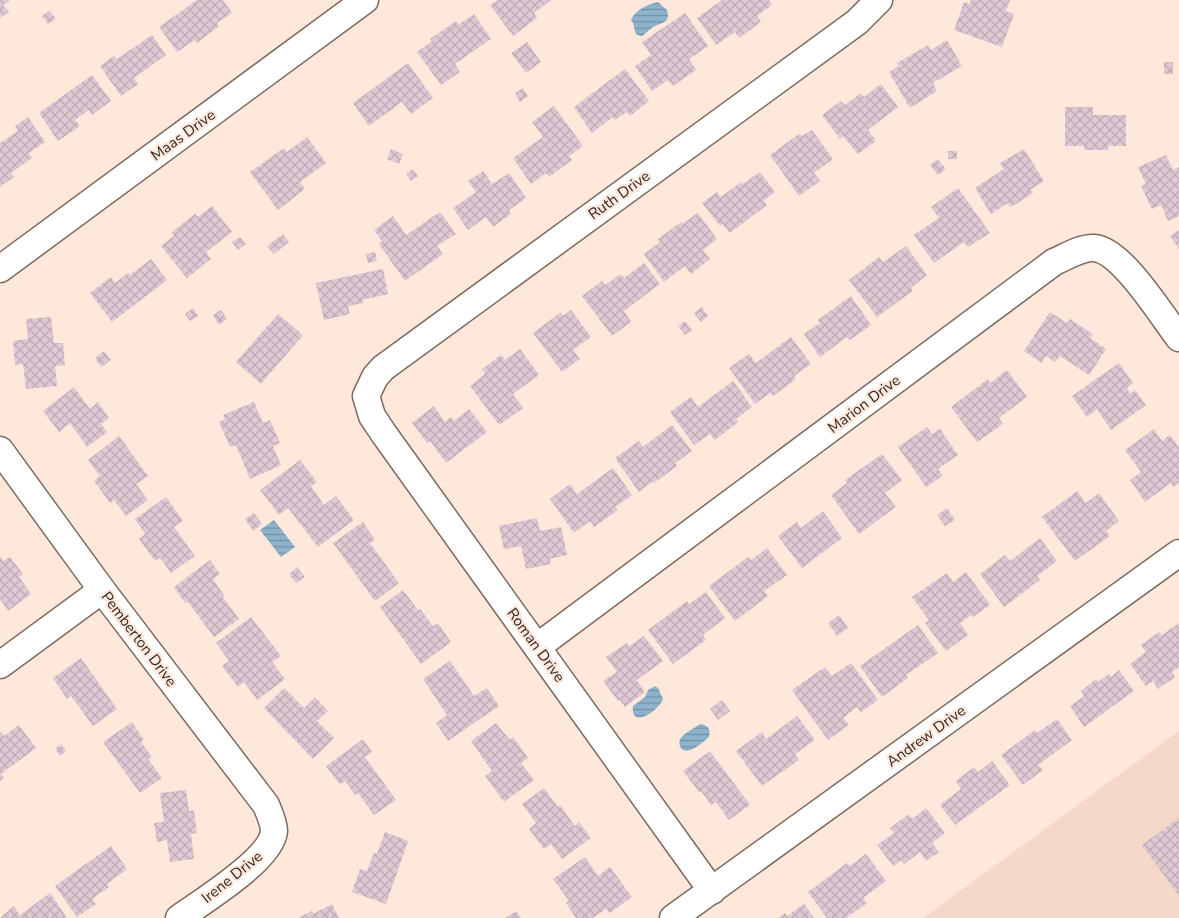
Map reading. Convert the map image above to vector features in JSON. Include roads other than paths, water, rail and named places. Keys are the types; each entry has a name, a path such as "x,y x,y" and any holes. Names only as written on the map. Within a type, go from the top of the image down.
{"street":[{"name":"Maas Drive","path":"0,269 365,0"},
{"name":"Ruth Drive","path":"366,396 375,377 383,368 857,22 879,0"},
{"name":"Marion Drive","path":"537,647 1054,262 1080,250 1093,248 1106,251 1127,269 1179,338"},
{"name":"Roman Drive","path":"366,396 372,416 384,434 712,890"},
{"name":"Pemberton Drive","path":"0,450 102,590 266,805 274,830"},
{"name":"Andrew Drive","path":"673,918 1179,553"},
{"path":"0,665 102,590"},
{"name":"Irene Drive","path":"179,918 256,862 270,845 274,830"}],"water":[{"path":"658,2 667,10 668,18 642,36 636,34 631,20 633,16 642,8"},
{"path":"274,520 295,547 281,557 260,530"},
{"path":"655,686 658,688 663,699 660,704 651,713 636,717 633,713 633,706 645,697 648,690"},
{"path":"700,724 708,728 710,732 709,737 690,750 682,750 679,744 680,739"}]}
